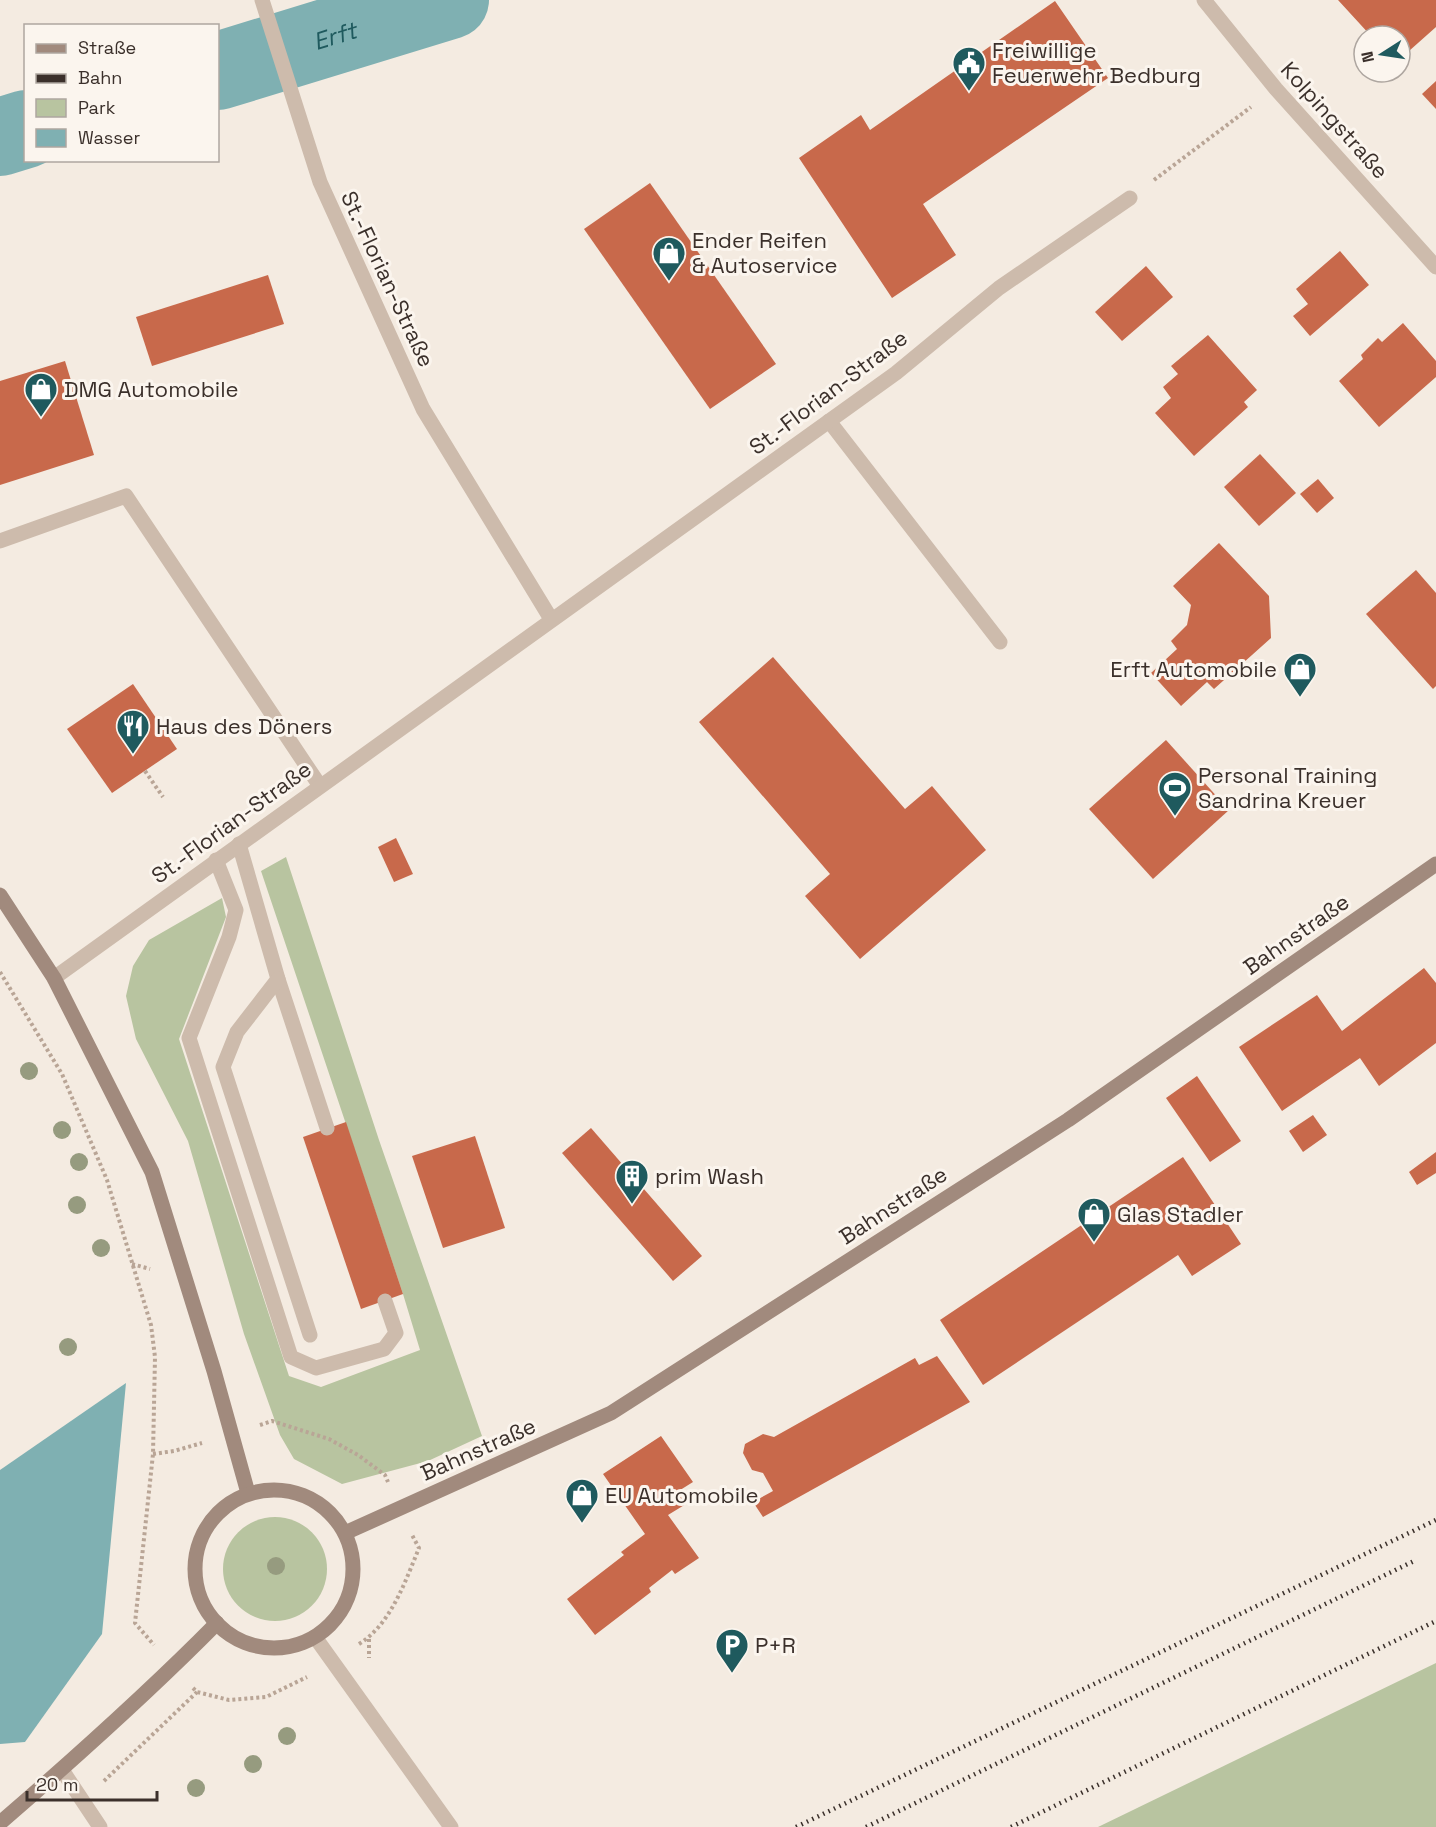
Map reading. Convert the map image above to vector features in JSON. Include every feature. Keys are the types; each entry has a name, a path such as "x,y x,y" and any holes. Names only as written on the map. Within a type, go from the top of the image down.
{"street":[{"name":"St.-Florian-Straße","path":"262,0 320,182 423,410 551,620"},
{"name":"Kolpingstraße","path":"1204,0 1275,89 1436,267"},
{"name":"St.-Florian-Straße","path":"54,978 896,373 999,288 1130,198"},
{"path":"829,421 1000,642"},
{"path":"0,541 126,496 320,786"},
{"path":"239,844 278,979 327,1128"},
{"path":"216,860 236,910 229,937 189,1038 291,1357 316,1368 384,1349 396,1333 385,1300"},
{"name":"Bahnstraße","path":"345,1533 611,1413 1068,1120 1436,864"},
{"path":"0,895 54,978 152,1172 214,1371 248,1493"},
{"path":"278,979 237,1032 223,1067 310,1335"},
{"path":"275,1489 301,1494 326,1508 345,1533 353,1565 351,1589 338,1616 315,1637 284,1648 263,1647 237,1639 217,1623 200,1594 195,1577 200,1539 217,1513 248,1493 275,1489"},
{"path":"0,1823 62,1770 217,1623"},
{"path":"315,1637 451,1827"},
{"path":"62,1770 100,1827"}],"path":[{"path":"1130,198 1275,89"},
{"path":"144,771 163,797"},
{"path":"0,972 62,1074 107,1180 151,1325 155,1357 153,1454 135,1623 197,1692 230,1700 266,1697 303,1680 369,1638 397,1601 419,1548 385,1475 358,1455 329,1439 272,1421 174,1451 153,1454"},
{"path":"83,1801 197,1692"}],"green space":[{"path":"286,857 379,1140 482,1436 428,1461 342,1484 294,1459 280,1435 244,1334 188,1141 136,1039 126,996 133,966 149,940 222,898 226,917 179,1039 289,1376 321,1387 420,1350 261,871"},
{"path":"275,1517 295,1521 312,1532 323,1549 327,1569 323,1589 312,1606 295,1617 275,1621 255,1617 238,1606 227,1589 223,1569 227,1549 238,1532 255,1521"},
{"path":"1436,1663 1436,1827 1098,1827"}],"water":[{"path":"126,1383 102,1634 25,1742 0,1744 0,1470"}],"building":[{"path":"1338,0 1436,0 1436,27 1412,48 1412,24 1360,24"},
{"path":"1055,1 1108,78 923,204 956,255 892,298 799,158 861,115 870,130"},
{"path":"1436,81 1436,109 1422,94"},
{"path":"650,183 776,364 710,409 584,229"},
{"path":"1340,251 1369,285 1310,336 1293,316 1308,304 1296,289"},
{"path":"1146,266 1173,297 1122,341 1095,312"},
{"path":"268,275 284,324 152,366 136,317"},
{"path":"1403,323 1436,361 1436,377 1379,427 1339,381 1363,359 1361,355 1378,338 1382,342"},
{"path":"1208,335 1257,390 1244,402 1248,407 1194,456 1155,413 1171,398 1163,387 1178,374 1171,366"},
{"name":"DMG Automobile","path":"65,361 94,455 0,485 0,381"},
{"path":"1260,454 1296,493 1259,526 1224,487"},
{"path":"1318,479 1334,498 1317,513 1300,494"},
{"path":"1219,543 1269,596 1271,638 1214,689 1207,682 1181,706 1151,673 1177,649 1171,641 1187,625 1191,605 1173,586"},
{"path":"1416,570 1436,593 1436,686 1433,689 1366,614"},
{"path":"773,657 905,809 932,786 986,850 860,959 805,896 830,874 699,722"},
{"path":"133,684 177,749 112,793 67,729"},
{"path":"1166,740 1229,810 1153,879 1089,809"},
{"path":"396,838 413,874 394,882 378,847"},
{"path":"1424,968 1436,983 1436,1043 1379,1086 1360,1058 1282,1111 1239,1047 1317,995 1342,1031"},
{"path":"1197,1076 1241,1141 1210,1162 1166,1098"},
{"path":"1313,1115 1327,1135 1303,1152 1289,1131"},
{"path":"346,1122 403,1294 361,1309 303,1137"},
{"name":"prim Wash","path":"591,1128 702,1256 673,1281 562,1153"},
{"path":"475,1136 505,1228 443,1248 412,1156"},
{"path":"1436,1152 1436,1173 1417,1185 1409,1172"},
{"path":"1183,1157 1241,1244 1192,1276 1178,1255 983,1385 940,1320"},
{"path":"937,1356 970,1402 763,1517 753,1502 773,1491 763,1473 752,1470 743,1453 745,1444 763,1434 774,1437 915,1358 919,1365"},
{"path":"661,1436 693,1482 677,1492 686,1504 668,1515 699,1558 675,1574 672,1570 649,1588 651,1592 595,1635 567,1599 624,1555 621,1552 645,1534 603,1474"}],"waterway":[{"name":"Erft","path":"219,71 450,0"},
{"name":"Erft","path":"0,137 24,130"}],"railway":[{"path":"796,1827 1436,1520"},
{"path":"866,1827 1414,1561"},
{"path":"1011,1827 1436,1621"}],"place":[{"name":"Freiwillige Feuerwehr Bedburg","path":"969,92"},
{"name":"Ender Reifen & Autoservice","path":"669,282"},
{"name":"DMG Automobile","path":"41,418"},
{"name":"Erft Automobile","path":"1300,698"},
{"name":"Haus des Döners","path":"133,755"},
{"name":"Personal Training Sandrina Kreuer","path":"1175,817"},
{"name":"prim Wash","path":"632,1205"},
{"name":"Glas Stadler","path":"1094,1243"},
{"name":"EU Automobile","path":"582,1524"},
{"name":"P+R","path":"732,1674"}]}
